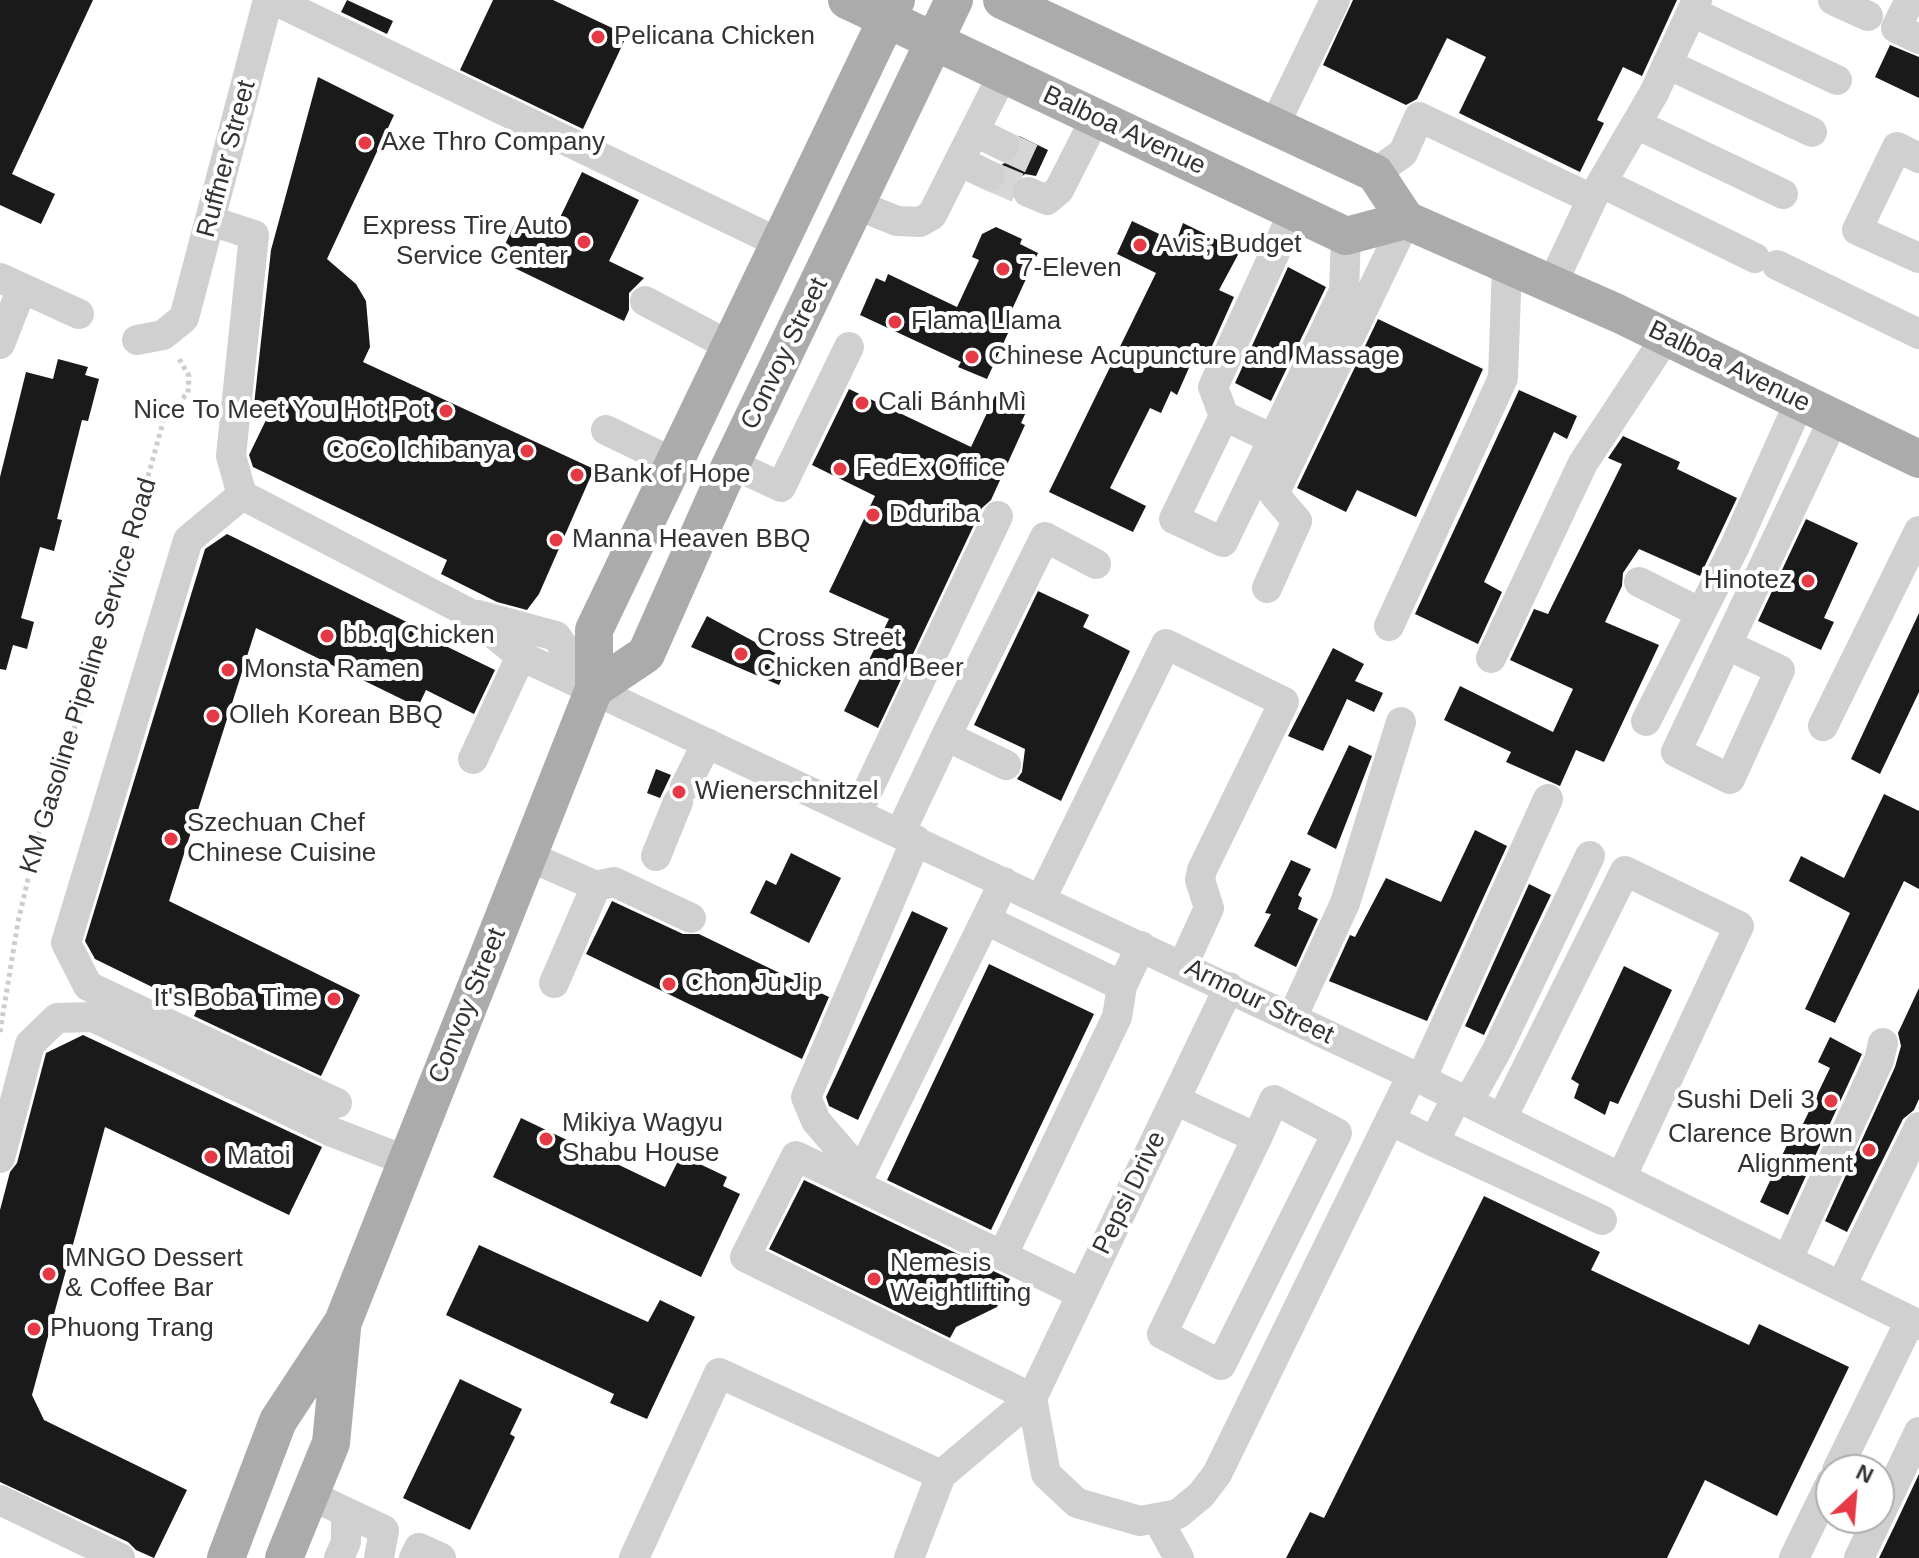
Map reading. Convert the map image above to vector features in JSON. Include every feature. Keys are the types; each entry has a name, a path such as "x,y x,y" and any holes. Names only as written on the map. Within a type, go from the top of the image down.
{"main road":[{"name":"Balboa Avenue","path":"847,0 891,10 935,43 1346,236"},
{"name":"Convoy Street","path":"594,689 646,654 732,464 954,0"},
{"path":"1002,0 1375,173 1406,220 1346,236"},
{"name":"Convoy Street","path":"226,1558 278,1421 343,1322 528,856 594,689 594,630 891,10"},
{"name":"Balboa Avenue","path":"1406,220 1666,337 1919,459"},
{"name":"Convoy Street","path":"284,1558 331,1443 343,1322"}],"street":[{"name":"Ruffner Street","path":"161,331 211,221 268,0"},
{"path":"274,0 779,243"},
{"path":"1274,126 1335,0"},
{"path":"1833,0 1868,16"},
{"path":"1910,0 1896,28 1919,39"},
{"path":"1552,284 1597,191 1636,124 1695,6 1837,80"},
{"path":"1667,64 1812,132"},
{"path":"857,205 897,221 920,222 932,215 1003,74"},
{"path":"1028,192 1047,200 1055,168 1096,117"},
{"path":"1375,173 1403,153 1419,117 1766,262 1919,334"},
{"path":"1636,124 1783,194"},
{"path":"976,132 1004,146"},
{"path":"1919,158 1897,147 1857,230 1919,258"},
{"path":"961,162 990,176"},
{"path":"1273,439 1224,416 1213,387 1294,211"},
{"path":"1267,588 1297,521 1274,494 1406,220"},
{"path":"211,221 254,235 231,456 242,495 467,612 556,636 594,689"},
{"path":"1224,416 1174,519 1223,542 1344,291 1346,236"},
{"path":"1389,626 1503,378 1507,265"},
{"path":"0,344 11,283 79,314"},
{"path":"645,301 730,346"},
{"path":"1491,658 1583,463 1666,337"},
{"path":"732,464 781,487 849,347"},
{"path":"1646,721 1701,613 1800,401"},
{"path":"1727,645 1834,418"},
{"path":"606,430 674,463"},
{"path":"242,495 188,540 66,943 88,986 337,1103"},
{"path":"857,813 998,516"},
{"path":"1823,726 1919,531"},
{"path":"1085,1288 1008,1244 861,1173 816,1121 806,1097 946,736 1045,537 1096,564"},
{"path":"1639,582 1701,613"},
{"name":"Armour Street","path":"467,612 521,656 1229,987 1622,1176 1914,1323"},
{"path":"1041,899 1166,644 1284,702 1202,870 1200,880 1209,908 1183,965"},
{"path":"473,759 521,656"},
{"path":"1292,1018 1345,903 1401,722"},
{"path":"946,736 1006,765"},
{"path":"656,856 681,794 707,743"},
{"path":"1032,1398 1046,1474 1077,1503 1140,1521 1178,1514 1201,1495 1217,1474 1390,1120 1416,1077 1548,799"},
{"path":"528,856 596,886 614,882 691,918"},
{"path":"1434,1142 1497,1050 1590,856"},
{"path":"1502,1118 1625,871 1739,926 1622,1176"},
{"path":"861,1173 1004,882"},
{"path":"554,983 596,886"},
{"path":"986,920 1122,986"},
{"path":"1008,1244 1117,1017 1122,986 1141,946"},
{"path":"0,1158 30,1044 57,1018 78,965"},
{"name":"Pepsi Drive","path":"1032,1398 1229,987"},
{"path":"57,1018 93,1017 332,1132 407,1161"},
{"path":"1788,1259 1879,1060 1883,1043"},
{"path":"1175,1100 1257,1138"},
{"path":"1274,1100 1337,1133 1221,1365 1162,1334 1257,1138 1274,1100"},
{"path":"1390,1120 1602,1220"},
{"path":"1841,1286 1919,1127"},
{"path":"1032,1398 745,1257 796,1156 1085,1288"},
{"path":"1845,1454 1914,1323"},
{"path":"634,1558 719,1373 941,1475"},
{"path":"909,1558 941,1475 1032,1398"},
{"path":"1895,1482 1919,1432"},
{"path":"310,1495 384,1530 379,1558"},
{"path":"0,1500 120,1558"},
{"path":"339,1558 346,1542 346,1512"},
{"path":"1794,1558 1815,1515"},
{"path":"1157,1518 1179,1558"},
{"path":"1859,1558 1870,1534"},
{"path":"414,1558 419,1548 441,1558"}],"path":[{"name":"KM Gasoline Pipeline Service Road","path":"0,1032 18,922 39,832 95,668 165,415 188,393 189,376 161,331"}],"building":[{"path":"0,0 93,0 12,174 55,194 41,224 0,205"},
{"path":"347,0 393,21 387,34 341,12"},
{"path":"493,0 553,0 627,35 583,129 460,70"},
{"path":"1353,0 1677,0 1642,76 1623,67 1597,120 1604,123 1580,172 1459,113 1486,57 1447,38 1417,99 1406,105 1323,65"},
{"path":"1890,45 1919,57 1919,98 1875,77"},
{"path":"318,77 394,115 327,259 356,284 366,301 370,347 363,362 594,469 539,594 527,610 497,602 441,574 447,560 253,467 249,455 266,420 253,414 271,250"},
{"path":"1019,136 1048,150 1036,176 1025,174 1012,184 1011,197 999,191 1008,175 1002,164 1020,155"},
{"path":"582,172 639,200 609,261 644,278 629,293 629,310 624,321 498,260 518,216 553,232"},
{"path":"1132,221 1176,242 1183,223 1240,251 1219,290 1234,297 1203,366 1192,361 1177,395 1171,391 1161,413 1150,408 1110,488 1146,506 1133,532 1049,492 1156,273 1117,254"},
{"path":"996,227 1022,239 1020,244 1038,253 1003,329 1009,331 987,379 958,367 961,362 860,315 876,278 885,282 888,274 957,307 979,260 972,257 982,234"},
{"path":"1288,267 1326,287 1271,401 1235,383"},
{"path":"1378,319 1483,369 1416,517 1357,490 1346,512 1297,488"},
{"path":"58,359 88,367 85,375 99,379 88,421 82,420 57,519 62,520 54,551 40,547 21,618 34,622 27,649 13,645 6,670 0,669 0,477 26,372 53,379"},
{"path":"849,389 971,447 995,396 1027,410 1021,423 1025,425 991,500 982,508 878,728 844,711 889,619 829,592 875,496 812,465"},
{"path":"1519,390 1577,416 1567,439 1554,432 1484,582 1502,592 1478,644 1415,614"},
{"path":"1623,436 1680,462 1677,469 1737,498 1700,576 1639,549 1623,573 1622,586 1605,622 1659,645 1604,762 1576,750 1560,786 1506,762 1511,752 1444,720 1460,686 1553,732 1573,689 1510,660 1534,609 1548,614 1622,464 1608,458"},
{"name":"Hinotez","path":"1806,519 1858,543 1824,618 1834,622 1821,650 1758,621"},
{"path":"227,534 419,628 417,632 495,670 474,714 426,690 418,707 256,628 169,901 360,995 321,1076 194,1016 197,1009 95,959 85,941 205,549"},
{"path":"1038,591 1089,615 1083,627 1130,651 1061,801 1017,779 1022,772 1025,749 974,725"},
{"path":"1919,613 1919,692 1880,774 1851,759"},
{"name":"Cross Street Chicken and Beer","path":"707,616 790,661 779,685 691,647"},
{"path":"1333,648 1364,664 1355,681 1383,693 1374,712 1347,699 1323,751 1288,736"},
{"path":"1349,745 1372,756 1336,849 1307,834"},
{"path":"656,769 671,775 660,798 647,793"},
{"path":"1884,794 1919,811 1919,889 1904,881 1835,1023 1805,1009 1850,913 1789,881 1801,856 1844,878"},
{"path":"1475,830 1507,846 1427,1021 1329,981 1350,935 1355,937 1386,878 1441,902"},
{"path":"791,853 841,878 809,943 750,913 766,880 776,885"},
{"path":"1291,860 1311,869 1298,895 1302,898 1298,909 1318,919 1296,967 1254,946 1271,914 1265,913"},
{"path":"1529,884 1551,895 1484,1035 1465,1026"},
{"path":"612,901 683,934 699,934 829,997 802,1059 586,954"},
{"path":"912,911 948,928 858,1120 829,1106 826,1097"},
{"path":"989,964 1094,1014 991,1230 887,1180"},
{"path":"1624,966 1672,990 1618,1104 1610,1101 1605,1115 1574,1098 1579,1084 1571,1079"},
{"name":"Clarence Brown Alignment","path":"1919,988 1919,1099 1914,1110 1903,1119 1847,1232 1825,1221 1895,1067 1901,1046 1898,1033"},
{"path":"83,1035 322,1147 289,1215 105,1127 32,1395 44,1420 187,1490 154,1558 136,1550 128,1542 0,1482 0,1210 10,1172 17,1163 46,1053"},
{"name":"Sushi Deli 3","path":"1830,1037 1862,1054 1788,1215 1760,1202 1796,1126 1801,1128 1830,1068 1818,1062"},
{"path":"521,1118 665,1187 681,1155 727,1177 723,1186 740,1194 701,1277 493,1177"},
{"path":"804,1180 1010,1279 997,1307 956,1327 950,1338 769,1249"},
{"path":"1484,1196 1600,1252 1591,1270 1749,1345 1759,1324 1849,1367 1777,1516 1705,1480 1667,1558 1286,1558 1310,1512 1324,1518"},
{"path":"479,1245 648,1322 660,1300 695,1317 647,1419 610,1403 614,1394 446,1315"},
{"path":"460,1379 522,1409 510,1434 515,1437 470,1530 403,1498"},
{"path":"1919,1474 1919,1558 1879,1558 1891,1534 1895,1534 1895,1525"}],"tunnel":[{"path":"1004,146 1041,163"},
{"path":"990,176 1028,192"}],"place":[{"name":"Pelicana Chicken","path":"598,37"},
{"name":"Axe Thro Company","path":"365,143"},
{"name":"Express Tire Auto Service Center","path":"584,242"},
{"name":"Avis; Budget","path":"1140,245"},
{"name":"7-Eleven","path":"1003,269"},
{"name":"Flama Llama","path":"895,322"},
{"name":"Chinese Acupuncture and Massage","path":"972,357"},
{"name":"Cali Bánh Mì","path":"862,403"},
{"name":"Nice To Meet You Hot Pot","path":"446,411"},
{"name":"CoCo Ichibanya","path":"527,451"},
{"name":"FedEx Office","path":"840,469"},
{"name":"Bank of Hope","path":"577,475"},
{"name":"Dduriba","path":"873,515"},
{"name":"Manna Heaven BBQ","path":"556,540"},
{"name":"Hinotez","path":"1808,581"},
{"name":"bb.q Chicken","path":"327,636"},
{"name":"Cross Street Chicken and Beer","path":"741,654"},
{"name":"Monsta Ramen","path":"228,670"},
{"name":"Olleh Korean BBQ","path":"213,716"},
{"name":"Wienerschnitzel","path":"679,792"},
{"name":"Szechuan Chef Chinese Cuisine","path":"171,839"},
{"name":"Chon Ju Jip","path":"669,984"},
{"name":"It's Boba Time","path":"334,999"},
{"name":"Sushi Deli 3","path":"1831,1101"},
{"name":"Mikiya Wagyu Shabu House","path":"546,1139"},
{"name":"Clarence Brown Alignment","path":"1869,1150"},
{"name":"Matoi","path":"211,1157"},
{"name":"MNGO Dessert & Coffee Bar","path":"49,1274"},
{"name":"Nemesis Weightlifting","path":"874,1279"},
{"name":"Phuong Trang","path":"34,1329"}]}
